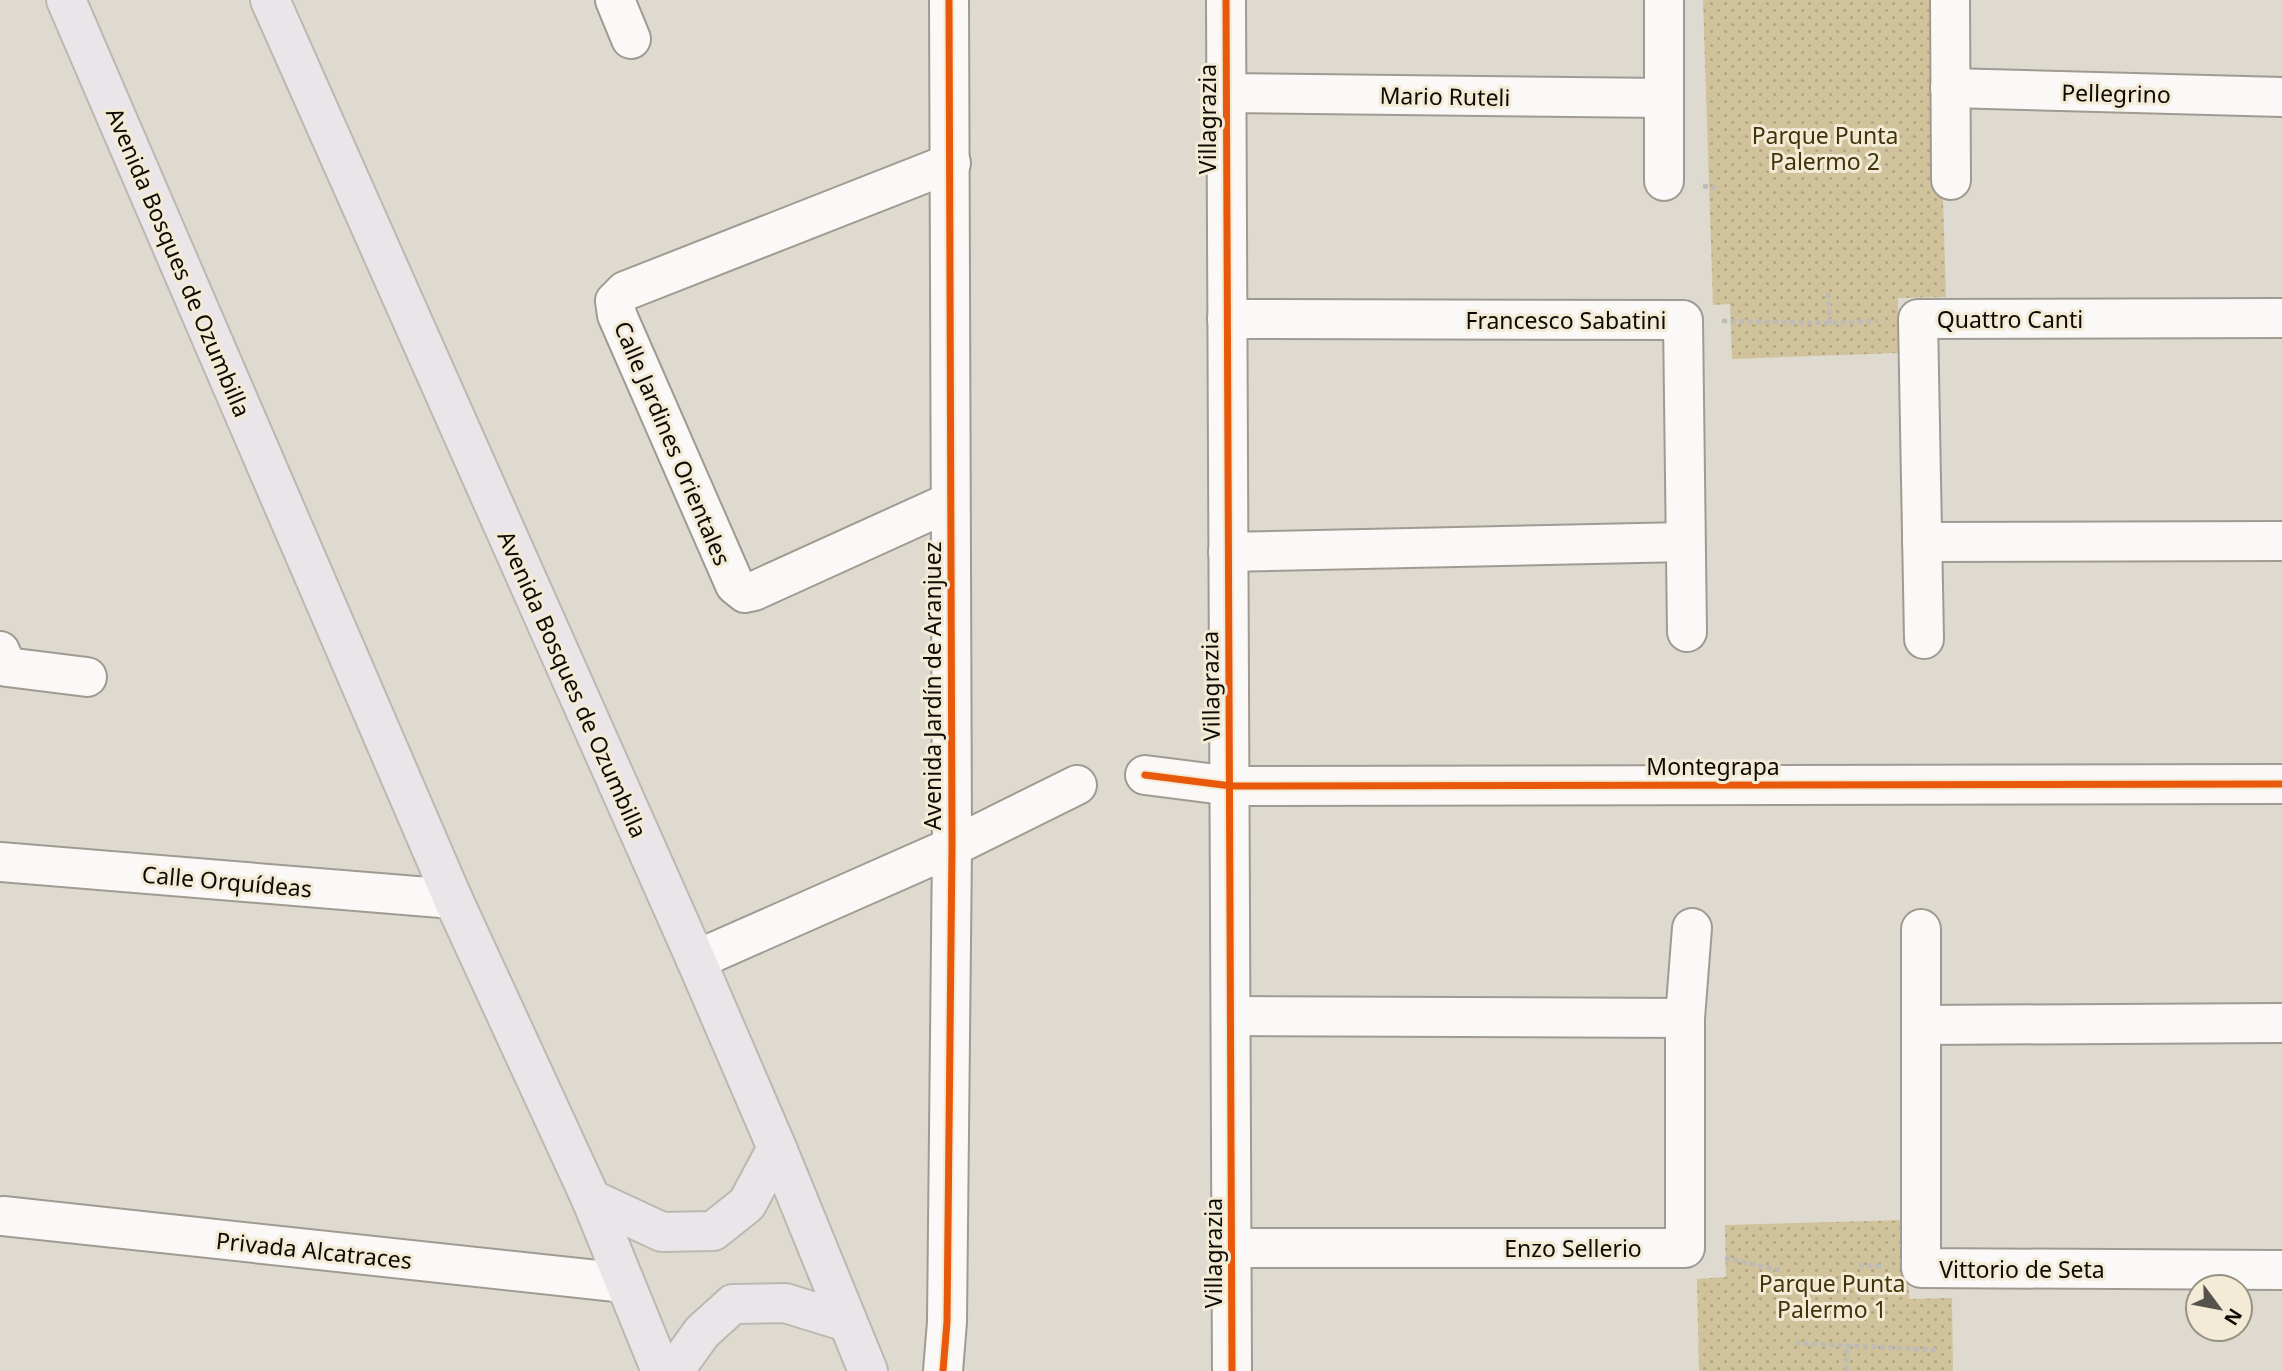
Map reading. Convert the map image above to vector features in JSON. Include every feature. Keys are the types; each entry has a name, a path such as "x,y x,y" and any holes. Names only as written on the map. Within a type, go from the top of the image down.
{"main road":[{"name":"Avenida Bosques de Ozumbilla","path":"66,0 453,899 591,1199 661,1371"},
{"name":"Avenida Bosques de Ozumbilla","path":"270,0 696,960 777,1148 868,1371"},
{"path":"591,1199 662,1232 713,1231 747,1204 777,1148"},
{"path":"674,1371 702,1332 733,1304 785,1303 847,1322"}],"street":[{"path":"615,0 631,39"},
{"name":"Avenida Jardín de Aranjuez","path":"943,1371 947,1322 952,847 949,0"},
{"name":"Villagrazia","path":"1226,0 1232,1371"},
{"path":"1664,0 1664,181"},
{"path":"1950,0 1951,180"},
{"name":"Pellegrino","path":"1950,88 2282,97"},
{"name":"Mario Ruteli","path":"1226,93 1664,98"},
{"name":"Calle Jardines Orientales","path":"950,502 745,593 735,585 617,315 615,301 625,291 951,163"},
{"name":"Quattro Canti","path":"1924,639 1918,319 2282,318"},
{"name":"Francesco Sabatini","path":"1227,319 1683,320 1687,632"},
{"path":"1922,542 2282,541"},
{"path":"1228,552 1685,542"},
{"path":"0,651 7,667 87,677"},
{"name":"Montegrapa","path":"1145,775 1231,786 2282,784"},
{"path":"696,960 952,847 1077,785"},
{"name":"Calle Orquídeas","path":"0,862 453,899"},
{"path":"1685,1248 1685,1018 1692,928"},
{"name":"Vittorio de Seta","path":"1921,929 1921,1268 2282,1270"},
{"path":"1232,1016 1685,1018"},
{"path":"1921,1025 2282,1023"},
{"name":"Privada Alcatraces","path":"4,1216 625,1283"},
{"name":"Enzo Sellerio","path":"1232,1248 1685,1248"}],"path":[{"path":"1828,293 1830,323"},
{"path":"1683,320 1830,323 1918,319"},
{"path":"1685,1248 1779,1270"},
{"path":"1795,1343 1936,1350"},
{"path":"1846,1371 1847,1345"}],"green space":[{"name":"Parque Punta Palermo 2","path":"1703,0 1937,0 1946,297 1898,298 1899,353 1732,359 1730,304 1713,305"},
{"name":"Parque Punta Palermo 1","path":"1907,1220 1909,1299 1952,1298 1953,1371 1699,1371 1697,1279 1726,1277 1725,1225"}],"cycle path":[{"path":"943,1371 947,1322 952,847 949,0"},
{"path":"1226,0 1232,1371"},
{"path":"1145,775 1231,786 2282,784"}]}
